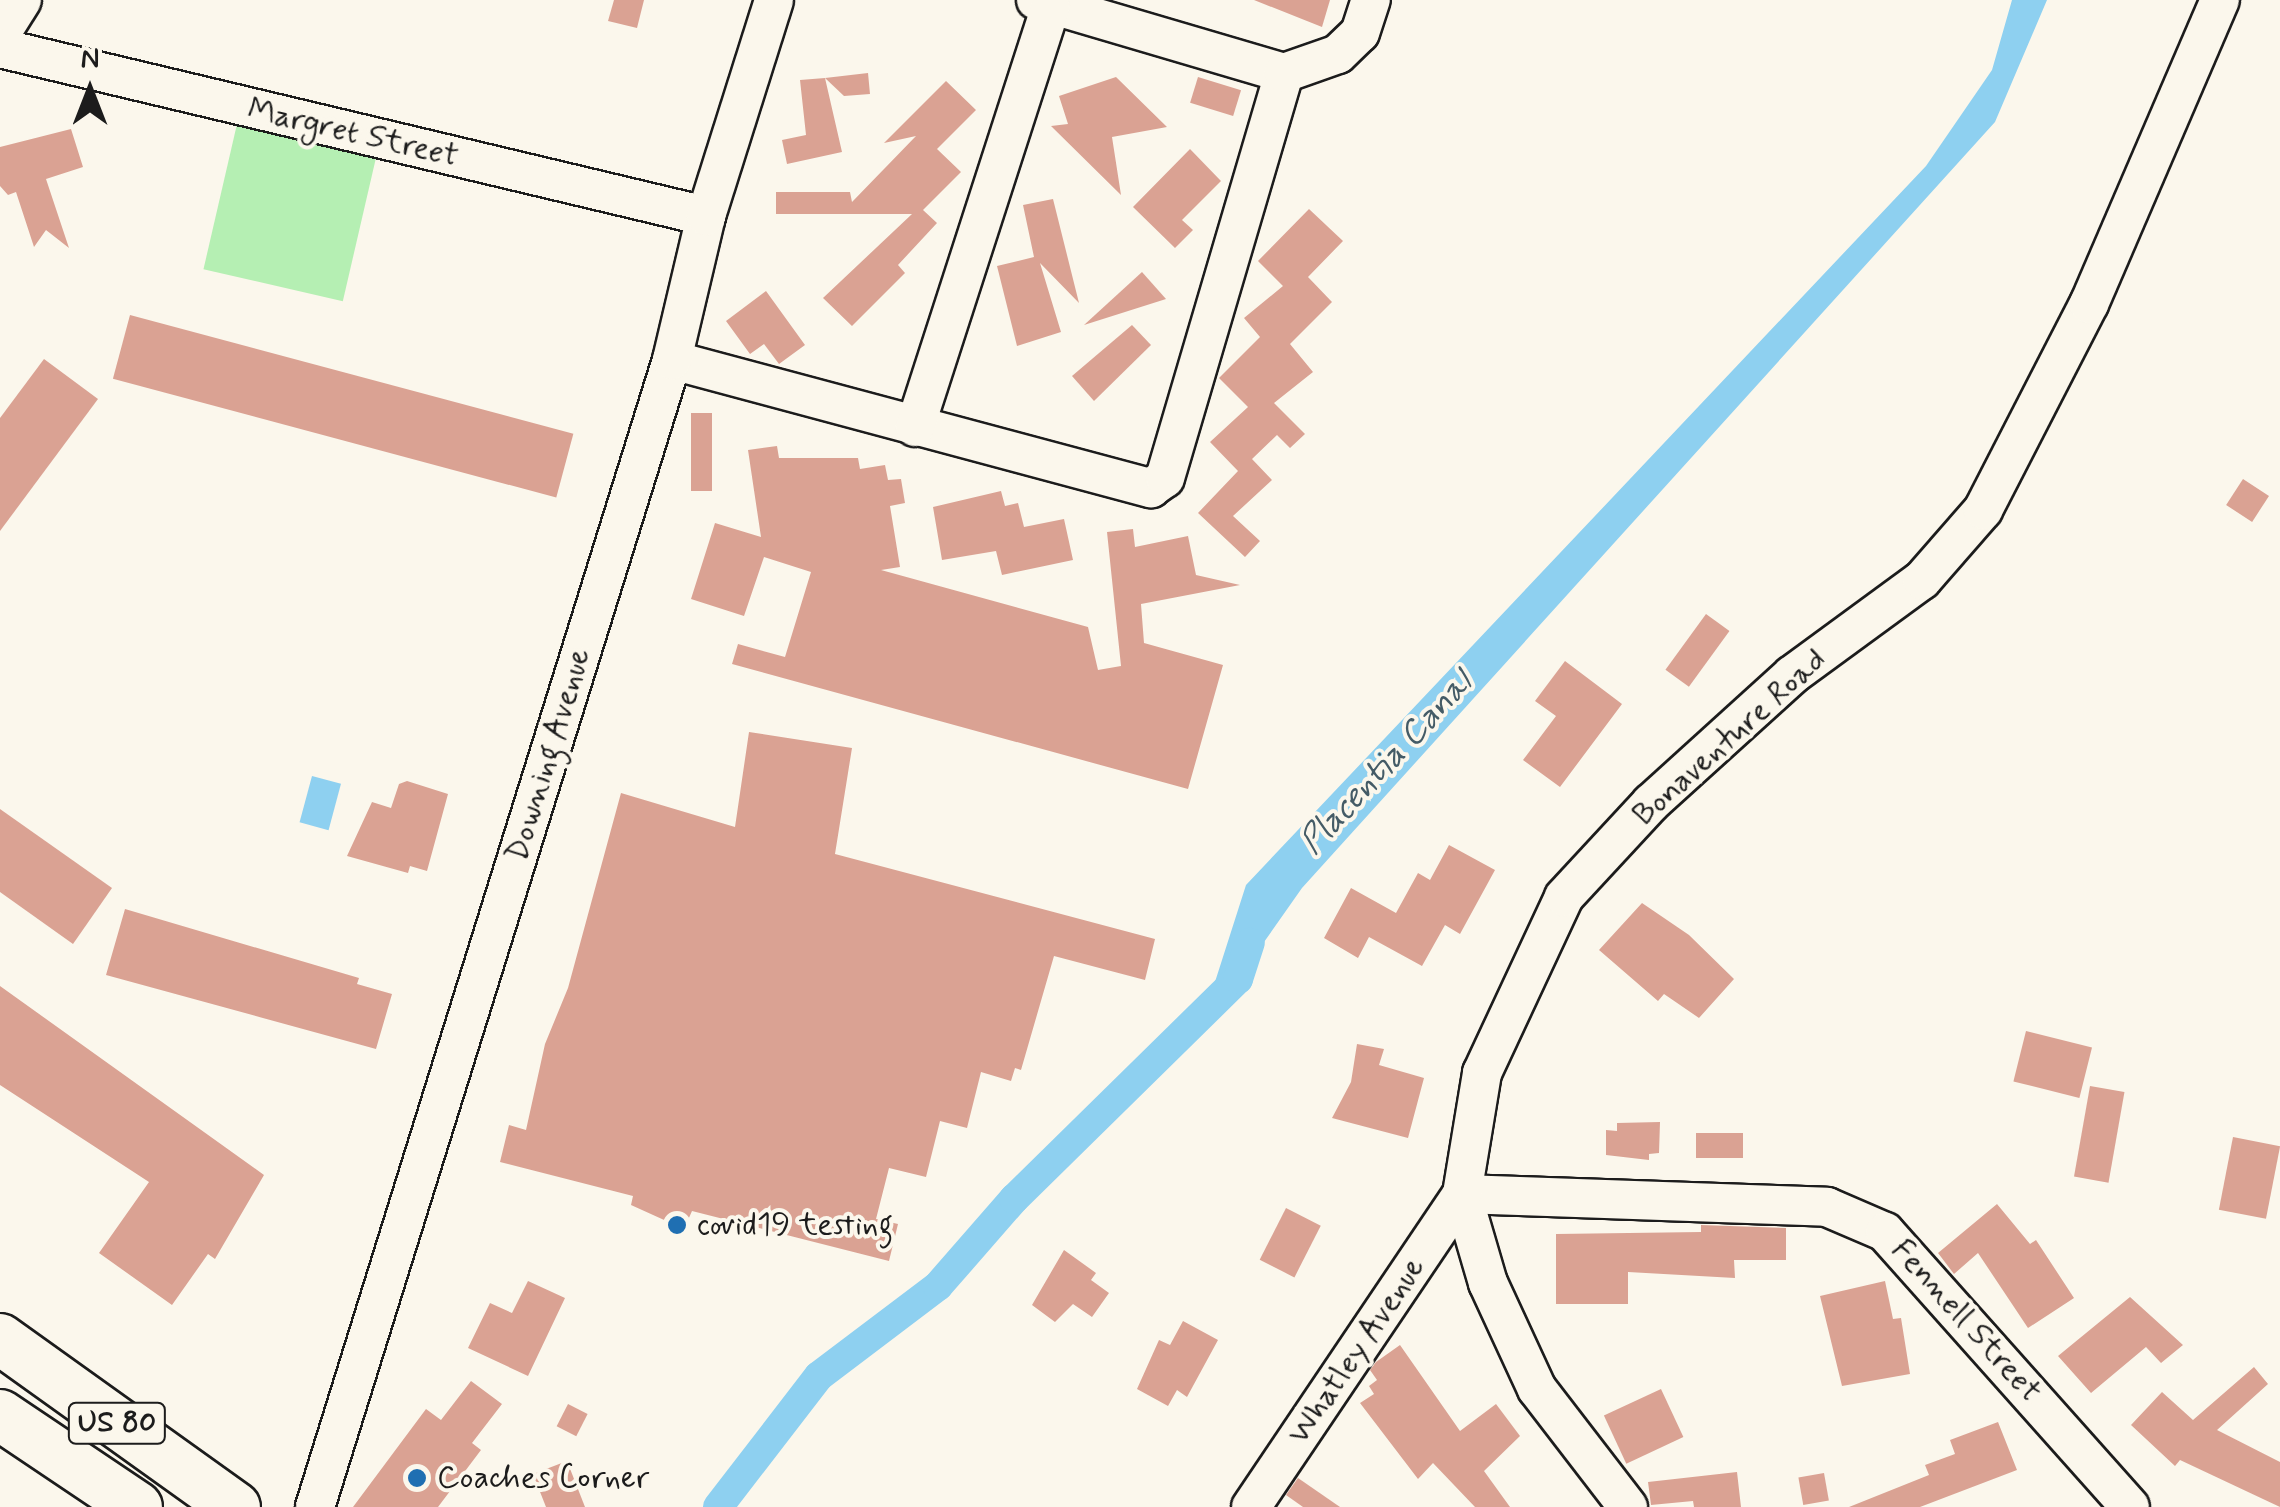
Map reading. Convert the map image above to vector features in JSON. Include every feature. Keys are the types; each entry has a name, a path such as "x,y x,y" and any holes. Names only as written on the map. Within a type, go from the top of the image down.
{"main road":[{"name":"US 80","path":"0,1339 235,1507"},
{"name":"US 80","path":"0,1414 137,1507"},
{"path":"89,1477 144,1482 180,1507"}],"street":[{"path":"0,35 22,0"},
{"name":"Downing Avenue","path":"316,1507 672,360 706,216 774,0"},
{"path":"915,427 1044,4 1098,8 1284,73 1338,54 1360,33 1371,0"},
{"name":"Bonaventure Road","path":"1628,1507 1537,1388 1488,1283 1462,1194 1482,1073 1564,897 1651,802 1792,676 1922,580 1983,510 2089,304 2220,0"},
{"name":"Margret Street","path":"0,48 706,216"},
{"path":"672,360 1134,487 1151,488 1165,478 1284,73"},
{"name":"Fennell Street","path":"1462,1194 1827,1207 1885,1232 2123,1506"},
{"name":"Whatley Avenue","path":"1251,1507 1462,1194"}],"green space":[{"path":"237,124 376,156 343,301 203,269"}],"water":[{"path":"2012,0 2047,0 1995,122 1302,888 1238,979 1014,1199 1214,985 1246,885 1926,166 1992,70"},
{"path":"312,776 341,784 329,830 300,822"}],"building":[{"path":"614,0 644,0 637,28 608,21"},
{"path":"1254,0 1330,0 1322,27"},
{"path":"868,73 870,94 844,96 825,78"},
{"path":"1116,77 1167,127 1112,137 1121,195 1051,126 1068,124 1059,96"},
{"path":"1198,77 1241,90 1233,116 1190,103"},
{"path":"825,78 842,152 787,164 782,140 806,135 800,80"},
{"path":"946,81 976,110 937,149 961,172 923,210 937,223 898,265 905,273 852,326 823,298 912,214 776,214 776,192 850,192 852,202 916,136 884,143"},
{"path":"71,129 83,167 46,179 69,248 46,230 34,247 16,192 8,195 0,186 0,147"},
{"path":"1190,149 1221,181 1182,220 1193,230 1175,248 1133,207"},
{"path":"1053,199 1079,303 1040,263 1061,332 1017,346 997,266 1034,257 1023,205"},
{"path":"1309,209 1343,241 1308,277 1332,302 1290,344 1313,372 1274,403 1305,434 1290,448 1277,435 1252,459 1272,480 1233,516 1260,541 1245,557 1198,513 1238,471 1210,442 1248,407 1219,378 1260,337 1244,318 1283,286 1258,261"},
{"path":"1142,272 1166,299 1084,325"},
{"path":"766,291 805,345 779,364 764,344 750,354 726,321"},
{"path":"130,315 573,434 556,498 113,379"},
{"path":"1132,325 1151,345 1094,401 1072,376"},
{"path":"44,359 98,399 0,531 0,418"},
{"path":"691,413 712,413 712,491 691,491"},
{"path":"777,446 779,458 858,458 860,469 885,465 888,480 901,479 905,503 890,506 900,567 881,570 1088,627 1098,670 1121,666 1107,532 1133,529 1135,547 1188,536 1196,575 1240,585 1141,604 1144,643 1223,665 1188,789 732,664 738,644 785,657 811,572 764,557 744,616 691,599 715,523 761,537 748,450"},
{"path":"2243,479 2269,496 2252,522 2226,505"},
{"path":"1001,491 1005,506 1018,503 1024,527 1064,519 1073,560 1002,575 996,551 942,560 933,507"},
{"path":"1706,614 1729,631 1689,687 1665,670"},
{"path":"1565,661 1622,704 1560,787 1523,760 1556,716 1535,701"},
{"path":"749,732 852,748 835,854 1155,939 1145,980 1054,956 1021,1070 1015,1068 1011,1081 981,1072 967,1128 940,1121 926,1177 889,1168 876,1219 898,1224 889,1261 692,1211 684,1229 631,1205 633,1196 500,1162 509,1125 526,1130 545,1044 568,988 621,793 735,827"},
{"path":"407,781 448,794 427,871 410,866 408,873 347,856 372,802 391,808 399,784"},
{"path":"0,809 112,888 73,944 0,892"},
{"path":"1449,845 1495,870 1460,934 1445,925 1422,966 1369,937 1358,958 1324,938 1351,888 1396,913 1418,873 1430,880"},
{"path":"1642,903 1689,935 1734,979 1699,1018 1664,994 1658,1001 1599,950"},
{"path":"125,909 359,978 357,984 392,994 376,1049 106,975"},
{"path":"0,986 264,1175 215,1259 208,1254 172,1305 99,1253 149,1182 0,1085"},
{"path":"2026,1031 2092,1047 2079,1098 2013,1081"},
{"path":"1357,1044 1384,1049 1379,1065 1424,1078 1408,1138 1332,1118 1351,1082"},
{"path":"2090,1086 2124,1092 2108,1183 2074,1177"},
{"path":"1660,1122 1659,1153 1649,1154 1649,1160 1606,1155 1606,1130 1617,1131 1617,1123"},
{"path":"1696,1133 1743,1133 1743,1158 1696,1158"},
{"path":"2233,1137 2280,1146 2266,1219 2219,1210"},
{"path":"1997,1204 2030,1244 2036,1240 2074,1298 2028,1328 1978,1253 1954,1274 1938,1253"},
{"path":"1286,1208 1321,1226 1294,1277 1260,1260"},
{"path":"1701,1225 1786,1228 1786,1260 1734,1260 1735,1278 1628,1272 1628,1304 1556,1304 1556,1234 1701,1232"},
{"path":"1064,1250 1096,1273 1091,1280 1109,1293 1092,1317 1073,1304 1055,1322 1032,1305"},
{"path":"528,1281 565,1298 528,1376 468,1348 490,1303 512,1313"},
{"path":"1885,1281 1893,1319 1901,1318 1910,1374 1842,1386 1820,1296"},
{"path":"2130,1297 2183,1345 2161,1363 2146,1347 2091,1393 2058,1356"},
{"path":"1183,1321 1218,1340 1187,1397 1177,1390 1168,1406 1137,1389 1159,1340 1170,1345"},
{"path":"1400,1345 1460,1431 1496,1404 1520,1436 1484,1471 1510,1507 1475,1507 1433,1463 1418,1479 1360,1403 1374,1394 1369,1386 1377,1380 1370,1370"},
{"path":"2254,1367 2268,1384 2217,1430 2280,1462 2280,1507 2180,1460 2175,1466 2131,1425 2162,1392 2193,1420"},
{"name":"Coaches Corner","path":"471,1381 502,1404 472,1443 481,1450 438,1507 353,1507 426,1409 441,1420"},
{"path":"1661,1389 1683,1437 1626,1464 1604,1416"},
{"path":"568,1404 588,1414 576,1436 557,1426"},
{"path":"1998,1422 2017,1470 1920,1507 1849,1507 1929,1475 1925,1465 1955,1454 1950,1440"},
{"path":"567,1461 585,1507 546,1507 533,1474"},
{"path":"1737,1472 1741,1507 1694,1507 1693,1501 1651,1505 1648,1482"},
{"path":"1824,1473 1829,1501 1803,1505 1798,1478"},
{"path":"1298,1478 1340,1507 1303,1507 1286,1495"}],"waterway":[{"name":"Placentia Canal","path":"718,1507 819,1376 938,1286 1014,1199 1238,979 1250,943"}],"place":[{"name":"covid19 testing","path":"677,1225"},
{"name":"Coaches Corner","path":"417,1478"}]}
